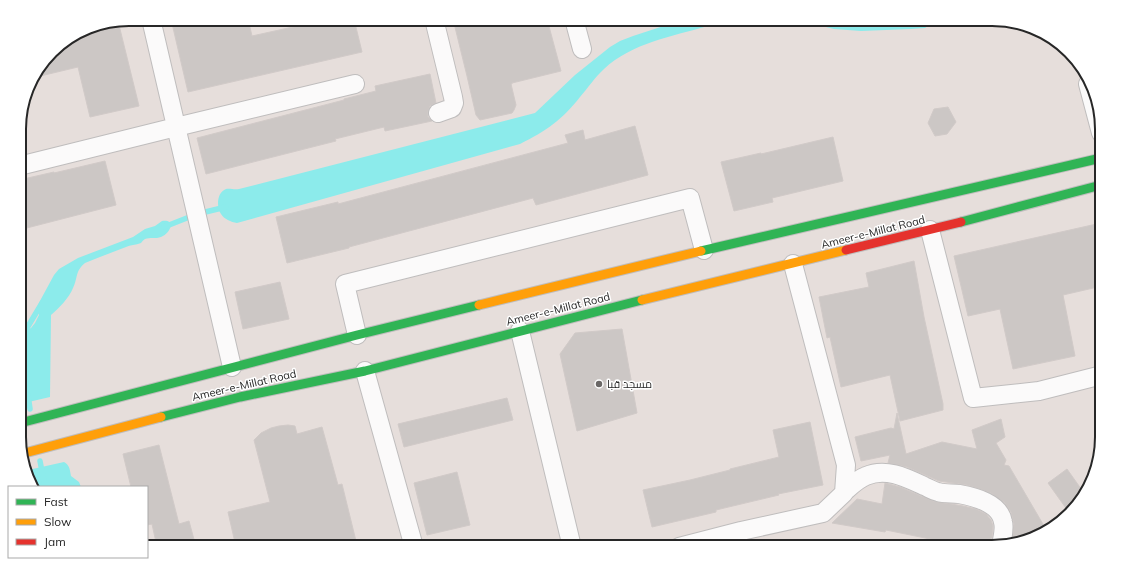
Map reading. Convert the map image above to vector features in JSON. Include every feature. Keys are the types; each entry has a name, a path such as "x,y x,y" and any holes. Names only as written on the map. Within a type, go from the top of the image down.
{"main road":[{"name":"Ameer-e-Millat Road","path":"26,422 233,371 357,335 1095,159"},
{"name":"Ameer-e-Millat Road","path":"27,452 239,393 365,371 711,280 793,264 1095,187"}],"street":[{"path":"153,26 233,371"},
{"path":"436,26 454,103 452,108 438,113"},
{"path":"576,26 582,49"},
{"path":"26,164 355,84"},
{"path":"357,335 345,284 690,198 704,253"},
{"path":"930,230 973,398 1038,391 1095,377"},
{"path":"793,264 846,465 844,492"},
{"path":"520,331 570,540"},
{"path":"365,371 407,540"},
{"path":"741,539 823,513 844,492 860,479 876,472 885,472 898,475 938,492 971,496 990,504 1002,517 1004,523 1002,540"}],"water":[{"path":"664,26 708,26 653,42 615,60 601,72 560,119 520,144 237,223 226,219 219,211 219,196 226,189 239,189 535,113 575,75 610,47 633,36"},
{"path":"822,26 928,26 925,28 861,31 834,29"},
{"path":"162,221 167,221 171,224 167,233 159,238 145,239 141,243 128,246 85,263 82,266 78,272 71,292 51,315 50,397 26,403 26,330 31,328 35,323 39,315 38,305 54,275 59,269 78,258 133,237 145,229 155,226"},
{"path":"64,462 69,466 71,476 79,482 81,486 38,486 32,469"}],"building":[{"path":"173,26 250,26 252,36 297,26 356,26 362,52 188,92"},
{"path":"455,26 549,26 561,71 512,83 516,105 512,113 480,120 476,115"},
{"path":"119,27 139,106 90,117 78,67 41,76 47,66 66,47 77,40 96,31"},
{"path":"430,74 436,103 430,106 428,111 428,117 432,121 385,131 384,127 335,139 336,141 206,174 197,138 376,91 375,86"},
{"path":"948,107 956,122 947,134 935,136 928,123 934,109"},
{"path":"635,126 648,175 536,205 533,198 349,248 287,263 276,217 338,202 338,204 568,143 565,135 583,130 585,140"},
{"path":"833,137 843,181 772,198 773,202 734,211 721,162"},
{"path":"105,161 116,205 26,228 26,178"},
{"path":"1095,224 1095,288 1063,295 1075,356 1013,369 1000,309 968,316 954,256"},
{"path":"914,261 943,410 900,421 890,375 841,387 830,337 827,338 819,297 869,287 866,273"},
{"path":"280,282 289,319 243,329 235,292"},
{"name":"مسجد قبا","path":"622,329 637,413 577,431 560,354 575,333"},
{"path":"507,398 513,420 404,447 398,424"},
{"path":"897,413 906,454 942,442 977,449 972,430 1001,419 1005,437 996,443 1006,460 1004,465 1009,466 1044,526 1025,535 1012,538 1014,524 1011,512 1004,502 991,493 967,485 939,481 907,467 888,463 890,455 861,461 855,437 891,428 894,429"},
{"path":"810,422 823,485 778,494 779,495 716,510 716,512 652,527 643,490 690,480 779,457 773,430"},
{"path":"279,426 295,426 297,434 322,427 338,485 342,484 356,540 234,540 228,512 270,502 254,440 261,433"},
{"path":"159,445 179,524 189,521 194,540 155,540 152,524 148,525 148,486 131,486 123,454"},
{"path":"1067,469 1081,489 1066,508 1048,483"},
{"path":"457,472 470,525 427,535 414,483"},
{"path":"885,483 900,487 933,501 976,509 986,514 991,520 993,526 992,540 935,540 886,530 885,532 832,523 857,499 882,504"}],"waterway":[{"path":"164,227 197,214 226,207"},
{"path":"27,337 27,328 42,303"},
{"path":"28,395 30,409"},
{"path":"40,461 45,486"}],"traffic: fast":[{"path":"701,251 1095,159"},
{"path":"961,222 1095,187"},
{"path":"161,417 240,397 365,371 642,300"},
{"path":"26,421 357,335 479,305"}],"traffic: slow":[{"path":"642,300 846,250"},
{"path":"479,305 701,251"},
{"path":"27,452 161,417"}],"traffic: jam":[{"path":"846,250 961,222"}],"place":[{"name":"مسجد قبا","path":"599,384"}]}
